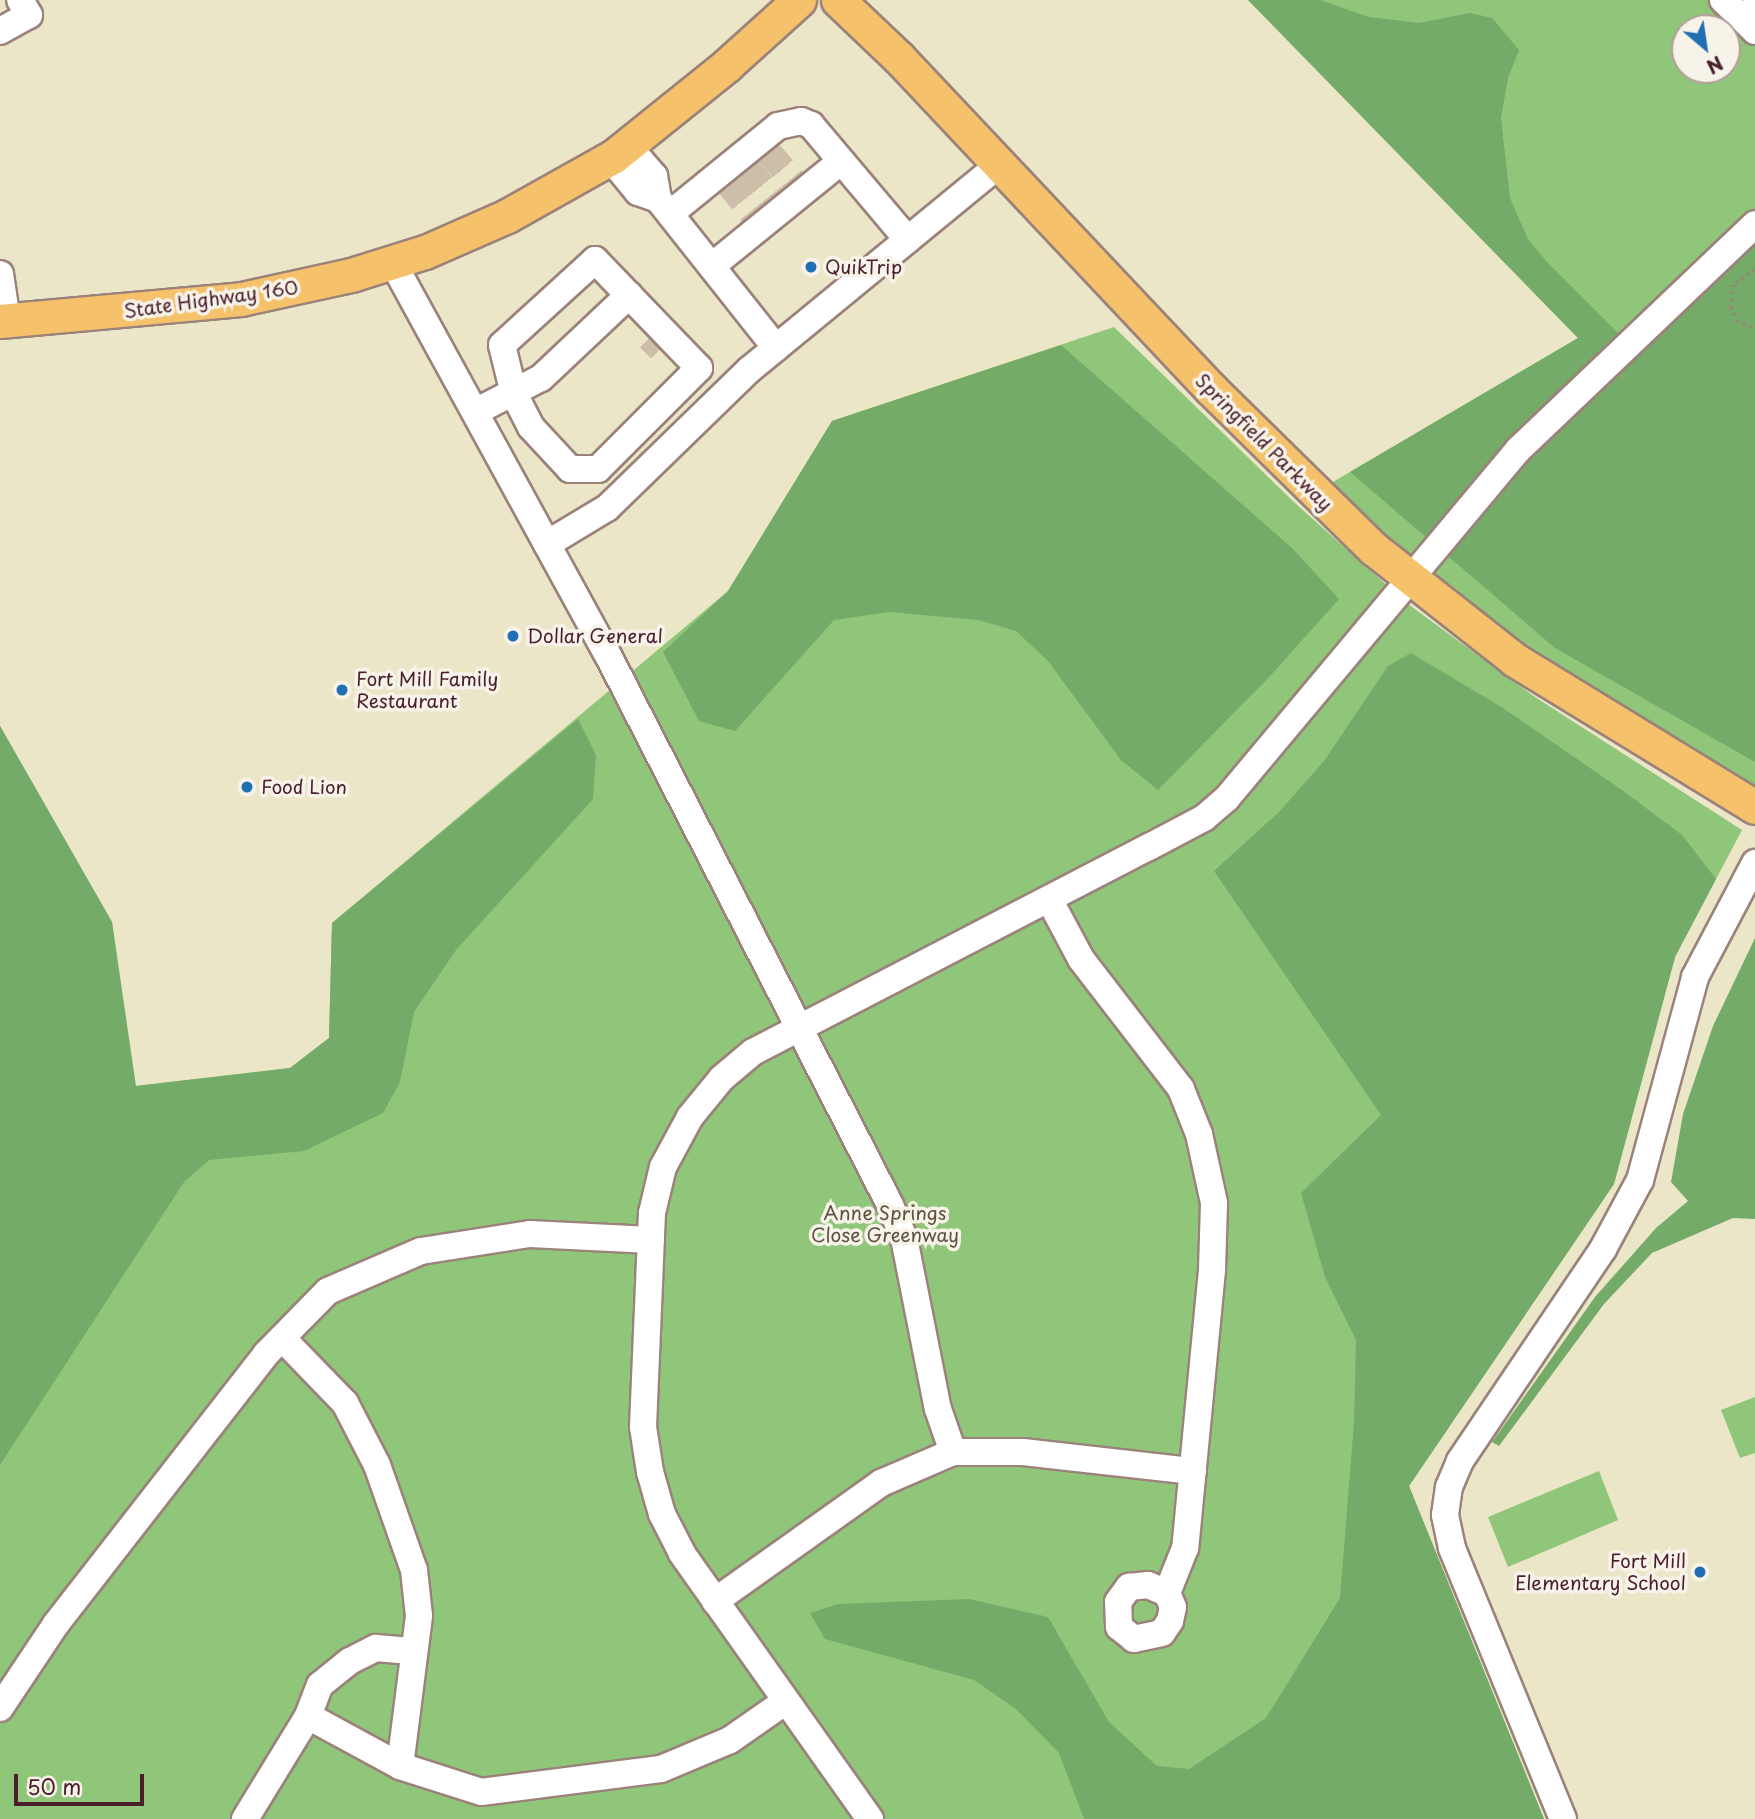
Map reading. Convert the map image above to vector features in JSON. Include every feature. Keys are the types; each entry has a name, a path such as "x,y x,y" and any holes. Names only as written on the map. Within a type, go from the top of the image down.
{"main road":[{"name":"State Highway 160","path":"4,321 241,299 393,263 507,216 619,152 799,0"},
{"name":"Springfield Parkway","path":"838,0 1000,164 1301,481 1411,578 1515,660 1755,807"}],"street":[{"path":"1723,0 1751,19"},
{"path":"0,31 24,8"},
{"path":"664,206 743,161 778,126 801,121 811,125 908,240"},
{"path":"619,152 654,176 664,206 776,348"},
{"path":"712,266 799,188 841,162"},
{"path":"547,544 600,513 776,348 1000,164"},
{"path":"870,1819 715,1601 662,1514 650,1472 643,1427 651,1240 663,1167 690,1117 743,1061 798,1029 1204,818 1227,798 1519,449 1755,224"},
{"path":"646,324 699,368 689,378 625,442 598,469 570,469 531,427 514,394 502,345 595,260 689,378"},
{"path":"393,263 547,544 904,1238 938,1409 953,1452"},
{"path":"0,274 4,321"},
{"path":"475,412 646,324"},
{"path":"625,442 650,466"},
{"path":"1563,1819 1452,1548 1445,1515 1449,1487 1460,1461 1603,1249 1640,1180 1695,977 1755,863"},
{"path":"1049,899 1081,959 1181,1089 1199,1134 1214,1203 1185,1548 1167,1593"},
{"path":"0,1708 56,1624 282,1338 328,1291 421,1251 530,1234 651,1240"},
{"path":"282,1338 345,1403 377,1465 414,1570 419,1616 400,1766"},
{"path":"715,1601 881,1483 953,1452 1023,1452 1193,1471"},
{"path":"245,1819 308,1716 320,1685 350,1661 376,1648 414,1651"},
{"path":"308,1716 400,1766 481,1792 661,1769 730,1740 786,1701"}],"path":[{"path":"1755,270 1734,285 1731,307 1737,321 1755,328"}],"green space":[{"path":"1248,0 1755,0 1755,786 1549,661 1434,578 1326,486 1578,338"},
{"path":"1248,0 1320,0 1369,17 1419,23 1470,13 1492,18 1519,50 1508,78 1501,118 1510,198 1528,239 1547,262 1639,354 1755,244 1755,762 1555,648 1350,472 1578,338"},
{"name":"Anne Springs Close Greenway","path":"1114,327 1296,504 1408,604 1535,697 1742,830 1675,957 1614,1184 1409,1486 1544,1819 0,1819 0,726 112,922 135,1086 290,1068 329,1038 332,923 728,591 832,421"},
{"path":"1061,345 1293,549 1339,599 1271,675 1158,790 1121,760 1048,661 1016,631 979,620 889,612 834,620 735,731 699,721 663,652 728,591 832,421"},
{"path":"1411,653 1503,708 1622,790 1682,835 1716,879 1675,957 1614,1184 1409,1486 1544,1819 1084,1819 1059,1753 1016,1709 974,1680 825,1639 810,1613 838,1604 969,1599 1048,1617 1109,1722 1157,1766 1189,1769 1266,1718 1340,1598 1354,1422 1356,1340 1325,1277 1301,1193 1381,1115 1214,871 1279,812 1324,761 1388,666"},
{"path":"578,719 596,755 593,799 456,950 414,1012 400,1082 383,1113 304,1151 209,1160 184,1182 0,1465 0,726 112,922 136,1086 290,1068 329,1038 332,923"},
{"path":"1755,938 1755,1219 1733,1218 1652,1253 1604,1304 1499,1446 1492,1442 1595,1297 1656,1228 1688,1201 1671,1182 1683,1114 1713,1026"},
{"path":"1755,1397 1755,1453 1740,1458 1721,1410"},
{"path":"1599,1471 1618,1520 1508,1567 1488,1517"}],"tunnel":[{"path":"766,149 795,183"},
{"path":"746,165 774,200"},
{"path":"726,181 754,216"},
{"path":"649,338 660,349"}],"place":[{"name":"QuikTrip","path":"811,267"},
{"name":"Dollar General","path":"513,636"},
{"name":"Fort Mill Family Restaurant","path":"342,690"},
{"name":"Food Lion","path":"247,787"},
{"name":"Fort Mill Elementary School","path":"1700,1572"}]}
